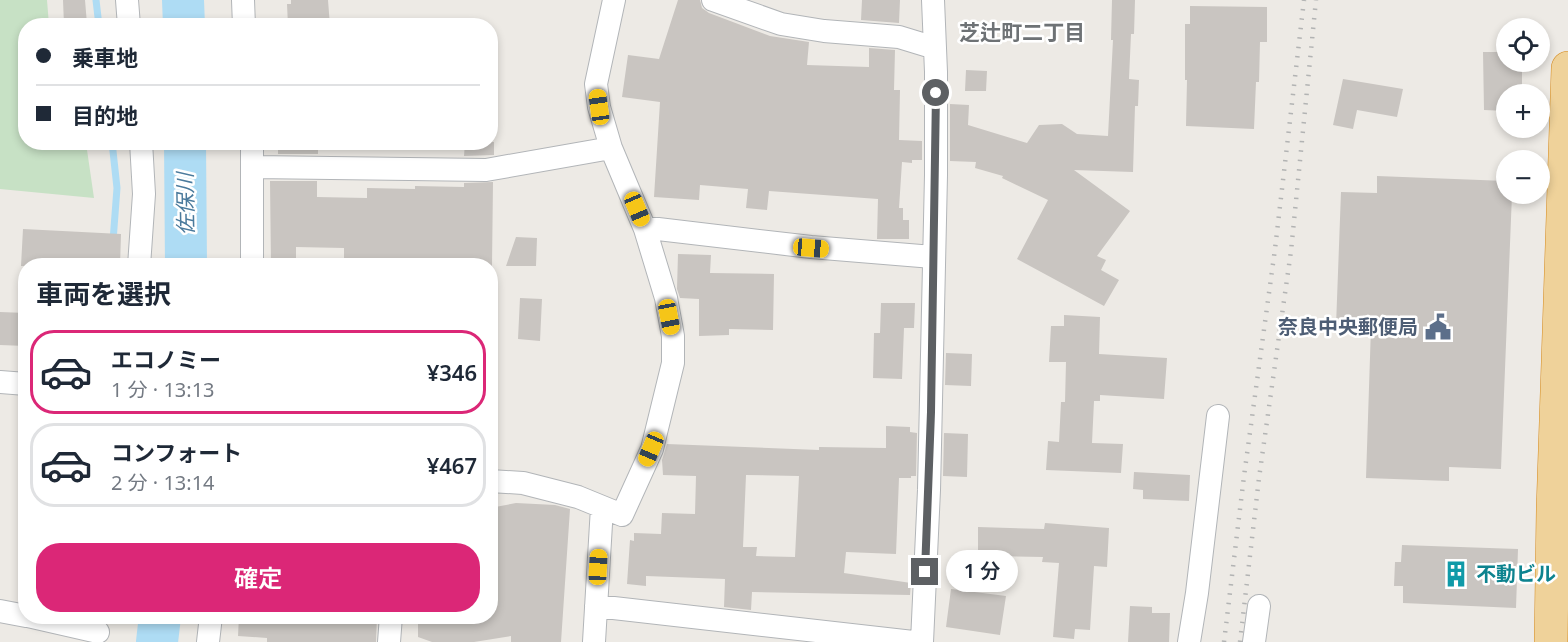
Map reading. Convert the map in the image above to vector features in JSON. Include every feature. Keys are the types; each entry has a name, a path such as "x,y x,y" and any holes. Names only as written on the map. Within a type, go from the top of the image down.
{"highway":[{"path":"1551,642 1560,604 1552,510 1568,68"}],"street":[{"path":"127,0 128,18"},
{"path":"243,0 244,18"},
{"path":"498,481 524,483 578,497 622,515 651,449 673,363 673,336 666,298 645,229 611,148 599,107 596,84 614,0"},
{"path":"713,0 781,24 824,31 899,37 935,48"},
{"path":"922,642 929,490 936,176 933,0"},
{"path":"252,167 486,170 611,148"},
{"path":"140,258 144,194 141,150"},
{"path":"252,150 252,258"},
{"path":"645,229 811,248 933,257"},
{"path":"0,382 18,383"},
{"path":"1189,642 1218,416"},
{"path":"594,642 602,507"},
{"path":"596,606 913,642"},
{"path":"1254,642 1259,606"},
{"path":"0,610 18,614"},
{"path":"68,624 98,630"},
{"path":"208,642 210,624"},
{"path":"389,642 390,624"}],"green space":[{"path":"0,0 47,0 48,18 18,18 18,150 87,150 94,198 0,189"}],"building":[{"path":"63,0 85,0 86,18 64,18"},
{"path":"291,0 328,0 329,18 288,18 287,4 291,4"},
{"path":"678,0 700,0 702,8 709,13 770,36 809,42 807,65 869,67 869,48 895,50 894,90 900,90 899,140 922,141 922,160 912,160 912,163 902,162 899,208 903,208 903,220 909,220 909,239 877,239 878,199 769,191 767,210 746,208 748,189 700,185 699,200 654,197 660,102 622,97 628,55 659,59"},
{"path":"862,0 900,0 899,23 861,20"},
{"path":"1112,0 1135,0 1129,79 1139,80 1138,106 1135,106 1133,172 1074,170 1130,211 1097,256 1106,260 1101,270 1119,280 1104,306 1017,259 1048,200 1002,178 1003,176 975,168 976,162 950,161 950,104 969,105 968,125 1027,143 1039,125 1062,124 1077,134 1108,136 1113,40 1111,40"},
{"path":"1190,6 1267,7 1267,42 1260,42 1254,129 1186,126 1185,24 1190,24"},
{"path":"1483,52 1496,52 1496,72 1522,72 1522,84 1496,84 1496,111 1484,110"},
{"path":"966,70 987,71 986,91 965,91"},
{"path":"1343,79 1403,89 1397,117 1357,110 1353,129 1333,125"},
{"path":"278,150 318,150 318,154 278,154"},
{"path":"464,150 494,150 494,155 464,156"},
{"path":"1377,176 1496,181 1496,204 1512,204 1501,469 1449,467 1449,481 1366,478 1371,327 1336,326 1341,192 1377,193"},
{"path":"270,181 317,181 317,197 367,198 367,188 464,187 464,183 493,182 492,258 344,258 344,248 296,247 296,258 271,258"},
{"path":"23,229 121,234 120,258 21,258"},
{"path":"516,237 537,238 536,266 506,266"},
{"path":"678,254 711,255 710,273 774,274 773,330 729,329 729,335 699,336 699,299 680,298 677,289"},
{"path":"520,298 542,299 540,341 518,339"},
{"path":"881,303 915,303 914,328 904,328 902,379 873,378 874,333 880,333"},
{"path":"0,312 18,313 18,346 0,345"},
{"path":"1064,315 1100,317 1099,354 1167,358 1164,399 1100,395 1100,401 1094,401 1092,443 1123,444 1121,473 1046,470 1048,441 1059,442 1061,402 1065,402 1066,362 1049,362 1051,326 1064,326"},
{"path":"946,353 972,354 971,386 945,385"},
{"path":"886,426 910,427 910,432 917,433 916,476 899,478 896,554 846,552 844,573 911,583 910,595 752,592 751,610 724,607 725,579 646,576 646,586 627,584 630,540 634,541 634,533 661,534 662,513 695,514 696,476 663,475 662,460 667,444 819,450 819,447 886,448","holes":["746,475 799,476 795,557 756,556 757,547 743,547"]},
{"path":"944,433 968,434 967,477 943,476"},
{"path":"1134,472 1190,475 1189,501 1143,499 1143,490 1133,489"},
{"path":"516,503 555,505 570,509 561,642 511,642 511,636 474,642 432,642 418,637 418,624 498,624 498,506"},
{"path":"1045,523 1109,528 1107,567 1094,566 1090,630 1075,629 1074,639 1053,637 1059,563 1042,562 1043,557 978,556 978,527 1044,529"},
{"name":"不動ビル","path":"1402,545 1518,549 1516,608 1403,603 1403,586 1394,586 1395,562 1401,562"},
{"path":"951,589 1006,596 1000,635 946,627"},
{"path":"1130,606 1152,607 1152,613 1170,613 1169,642 1128,642"},
{"path":"239,624 377,624 376,642 267,642 267,638 238,636"}],"waterway":[{"path":"96,0 98,18"},
{"name":"佐保川","path":"183,0 184,18"},
{"path":"113,150 117,188 113,241"},
{"name":"佐保川","path":"185,150 186,258"},
{"name":"佐保川","path":"157,642 159,624"}],"railway":[{"path":"1224,642 1275,249 1304,0"},
{"path":"1240,642 1259,478 1291,251 1316,0"}],"place":[{"name":"奈良中央郵便局","path":"1438,327"},
{"name":"不動ビル","path":"1456,574"}],"district":[{"name":"芝辻町二丁目","path":"1022,33"}],"route":[{"path":"925,572 931,412 936,93"}]}
